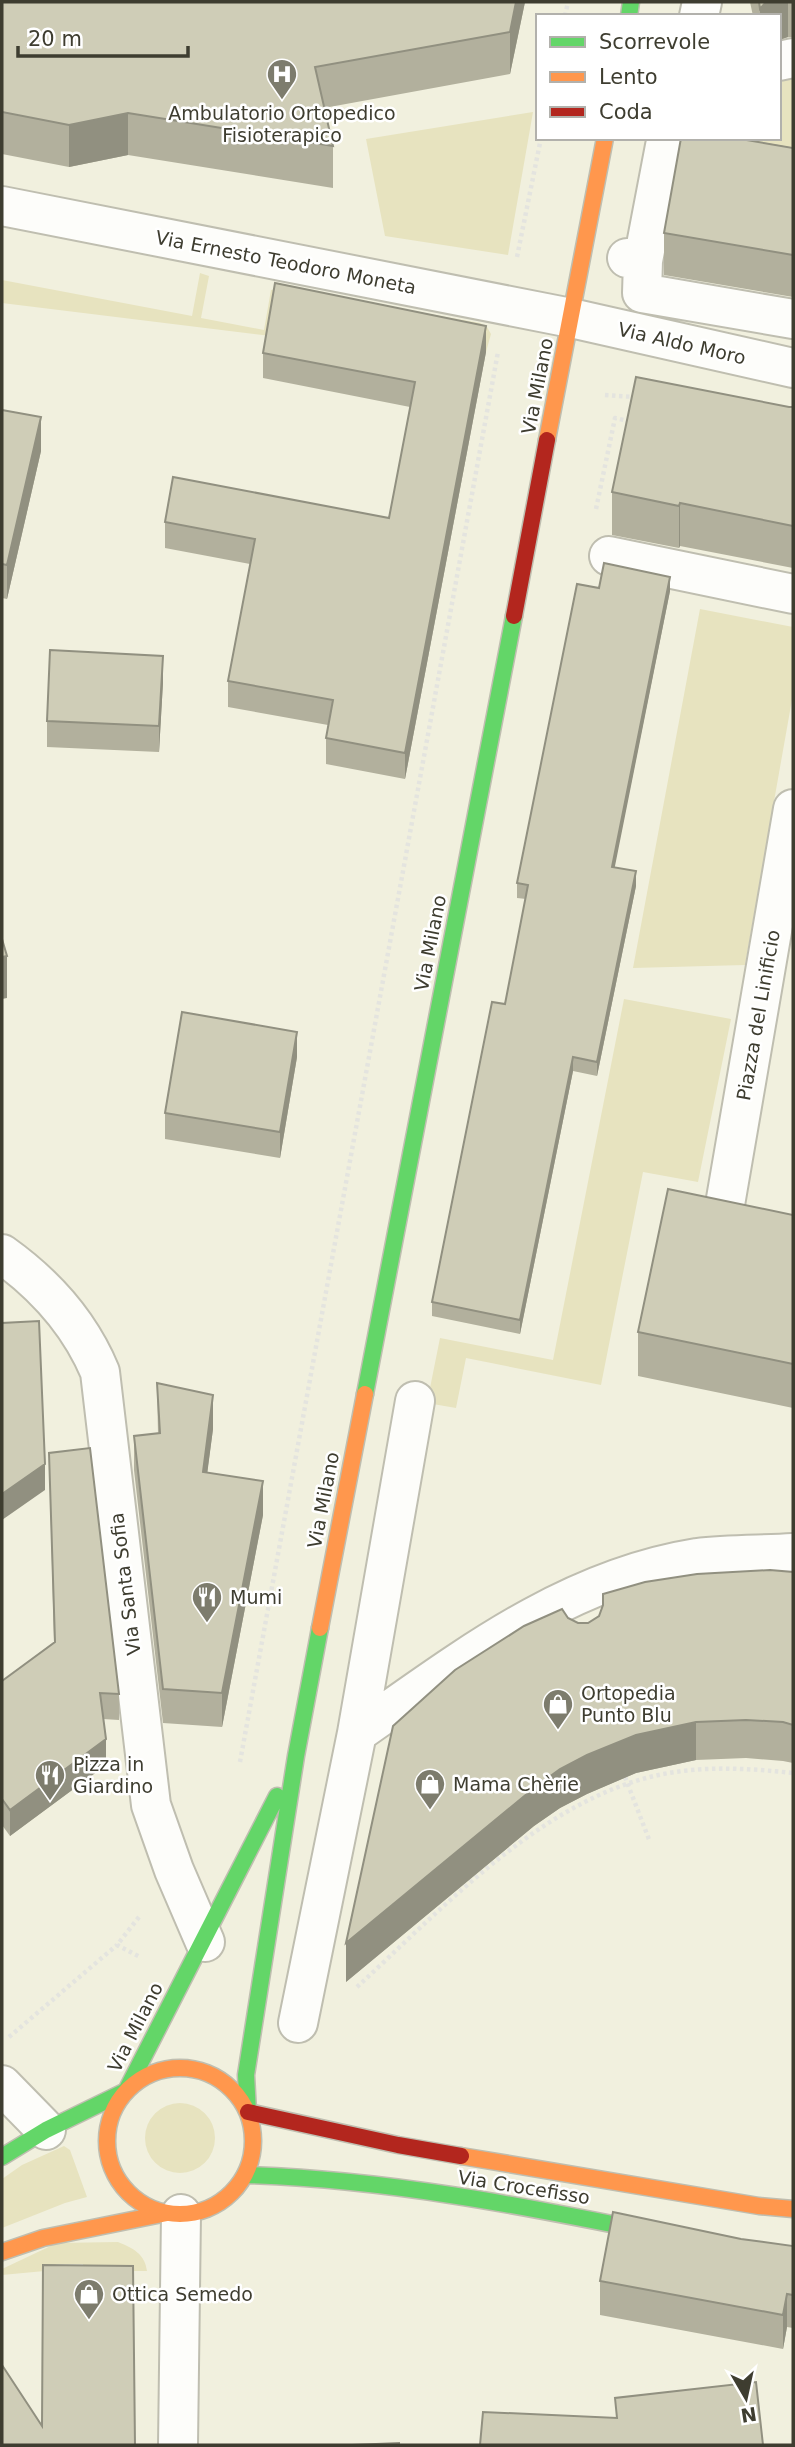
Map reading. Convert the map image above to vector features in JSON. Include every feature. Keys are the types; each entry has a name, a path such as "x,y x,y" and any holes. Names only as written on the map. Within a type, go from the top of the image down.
{"street":[{"name":"Via Milano","path":"248,2112 246,2075 296,1756 605,140"},
{"path":"793,169 666,142 635,259 642,293 793,319"},
{"name":"Via Ernesto Teodoro Moneta","path":"2,206 571,318"},
{"name":"Via Aldo Moro","path":"571,318 793,368"},
{"path":"609,556 793,594"},
{"name":"Piazza del Linificio","path":"722,1222 793,808"},
{"name":"Via Santa Sofia","path":"2,1254 45,1291 71,1320 90,1347 100,1372 151,1805 174,1870 205,1941"},
{"path":"298,2023 357,1733 415,1401"},
{"path":"357,1733 484,1644 573,1614 632,1574 698,1558 793,1553"},
{"name":"Via Milano","path":"126,2091 238,1879 296,1756"},
{"path":"2,2157 46,2130 126,2091 155,2071 173,2067 209,2073 225,2083 238,2096 248,2112 253,2144 245,2175 228,2196 218,2203 194,2213 174,2214 43,2238 2,2252"},
{"path":"2,2085 46,2130"},
{"path":"126,2091 114,2109 107,2128 108,2159 117,2179 130,2195 147,2207 174,2214"},
{"name":"Via Crocefisso","path":"248,2112 398,2145 759,2206 793,2209"},
{"name":"Via Crocefisso","path":"245,2175 393,2186 679,2237"},
{"path":"174,2214 178,2445"}],"path":[{"path":"595,513 615,418 628,421 625,433"},
{"path":"625,1777 650,1842"},
{"path":"2,2043 117,1945"}],"shaded area":[{"path":"793,68 793,149 739,140 781,140 781,70"},
{"path":"533,112 508,255 385,236 366,139"},
{"path":"200,273 209,276 201,318 264,330 271,290 283,288 480,323 487,327 491,334 486,352 428,341 271,336 2,303 2,280 192,316"},
{"path":"700,609 793,627 793,694 745,965 633,968"},
{"path":"624,999 731,1019 698,1182 643,1172 601,1385 466,1358 456,1408 427,1403 440,1338 553,1360"},
{"path":"180,2103 199,2109 209,2119 215,2138 209,2157 199,2167 180,2173 161,2167 151,2157 145,2138 151,2119 161,2109"},
{"path":"64,2146 70,2150 87,2197 2,2228 2,2179 22,2165"},
{"path":"118,2242 137,2252 144,2260 147,2271 83,2271 83,2264 56,2264 55,2270 2,2275 2,2269 57,2243"}],"building":[{"path":"2,2 516,2 510,32 315,67 333,146 128,113 69,125 2,112"},
{"path":"681,140 747,140 793,148 793,255 664,233"},
{"path":"275,283 486,326 405,753 326,738 333,700 228,681 255,539 165,522 173,477 389,518 415,382 263,353"},
{"path":"636,377 793,407 793,526 612,492"},
{"path":"2,410 41,417 7,565 2,564"},
{"path":"604,563 670,577 612,867 636,871 597,1062 573,1057 520,1320 432,1302 492,1002 505,1004 528,885 517,883 577,584 599,588"},
{"path":"50,650 163,656 159,726 47,721"},
{"path":"2,939 7,956 2,957"},
{"path":"182,1012 297,1032 280,1132 165,1113"},
{"path":"668,1189 793,1215 793,1364 638,1332"},
{"path":"39,1321 45,1464 2,1494 2,1323"},
{"path":"157,1383 213,1395 203,1472 263,1481 222,1693 163,1689 134,1436 160,1433"},
{"path":"90,1448 119,1694 100,1693 106,1739 10,1810 2,1799 2,1681 55,1642 49,1453"},
{"path":"770,1570 793,1572 793,1725 746,1720 696,1722 636,1735 587,1755 560,1769 534,1788 346,1943 393,1726 455,1670 524,1626 562,1609 568,1618 578,1623 588,1623 599,1616 603,1594 645,1582 697,1574"},
{"path":"613,2212 741,2239 793,2246 793,2295 787,2294 783,2315 600,2281"},
{"path":"43,2265 133,2266 135,2445 2,2445 2,2365 42,2426"},
{"path":"756,2382 763,2445 480,2445 483,2412 617,2418 615,2398"},
{"path":"399,2443 399,2445 352,2445"}],"traffic: fast":[{"path":"629,14 631,2"},
{"path":"365,1394 514,616"},
{"path":"248,2112 246,2075 296,1756 320,1628"},
{"path":"126,2091 277,1796"},
{"path":"2,2157 46,2130 126,2091"},
{"path":"245,2175 402,2188 506,2204 661,2234"}],"traffic: slow":[{"path":"547,440 605,140"},
{"path":"320,1628 365,1394"},
{"path":"180,2068 208,2073 232,2089 248,2113 253,2141 248,2169 232,2193 208,2209 180,2214 152,2209 128,2193 112,2169 107,2141 112,2113 128,2089 152,2073 180,2068"},
{"path":"461,2156 759,2206 793,2209"},
{"path":"2,2252 43,2238 167,2213"}],"traffic: jam":[{"path":"514,616 547,440"},
{"path":"248,2112 461,2156"}],"place":[{"name":"Ambulatorio Ortopedico Fisioterapico","path":"282,101"},
{"name":"Mumi","path":"207,1624"},
{"name":"Ortopedia Punto Blu","path":"558,1731"},
{"name":"Pizza in Giardino","path":"50,1802"},
{"name":"Mama Chèrie","path":"430,1811"},
{"name":"Ottica Semedo","path":"89,2321"}]}
